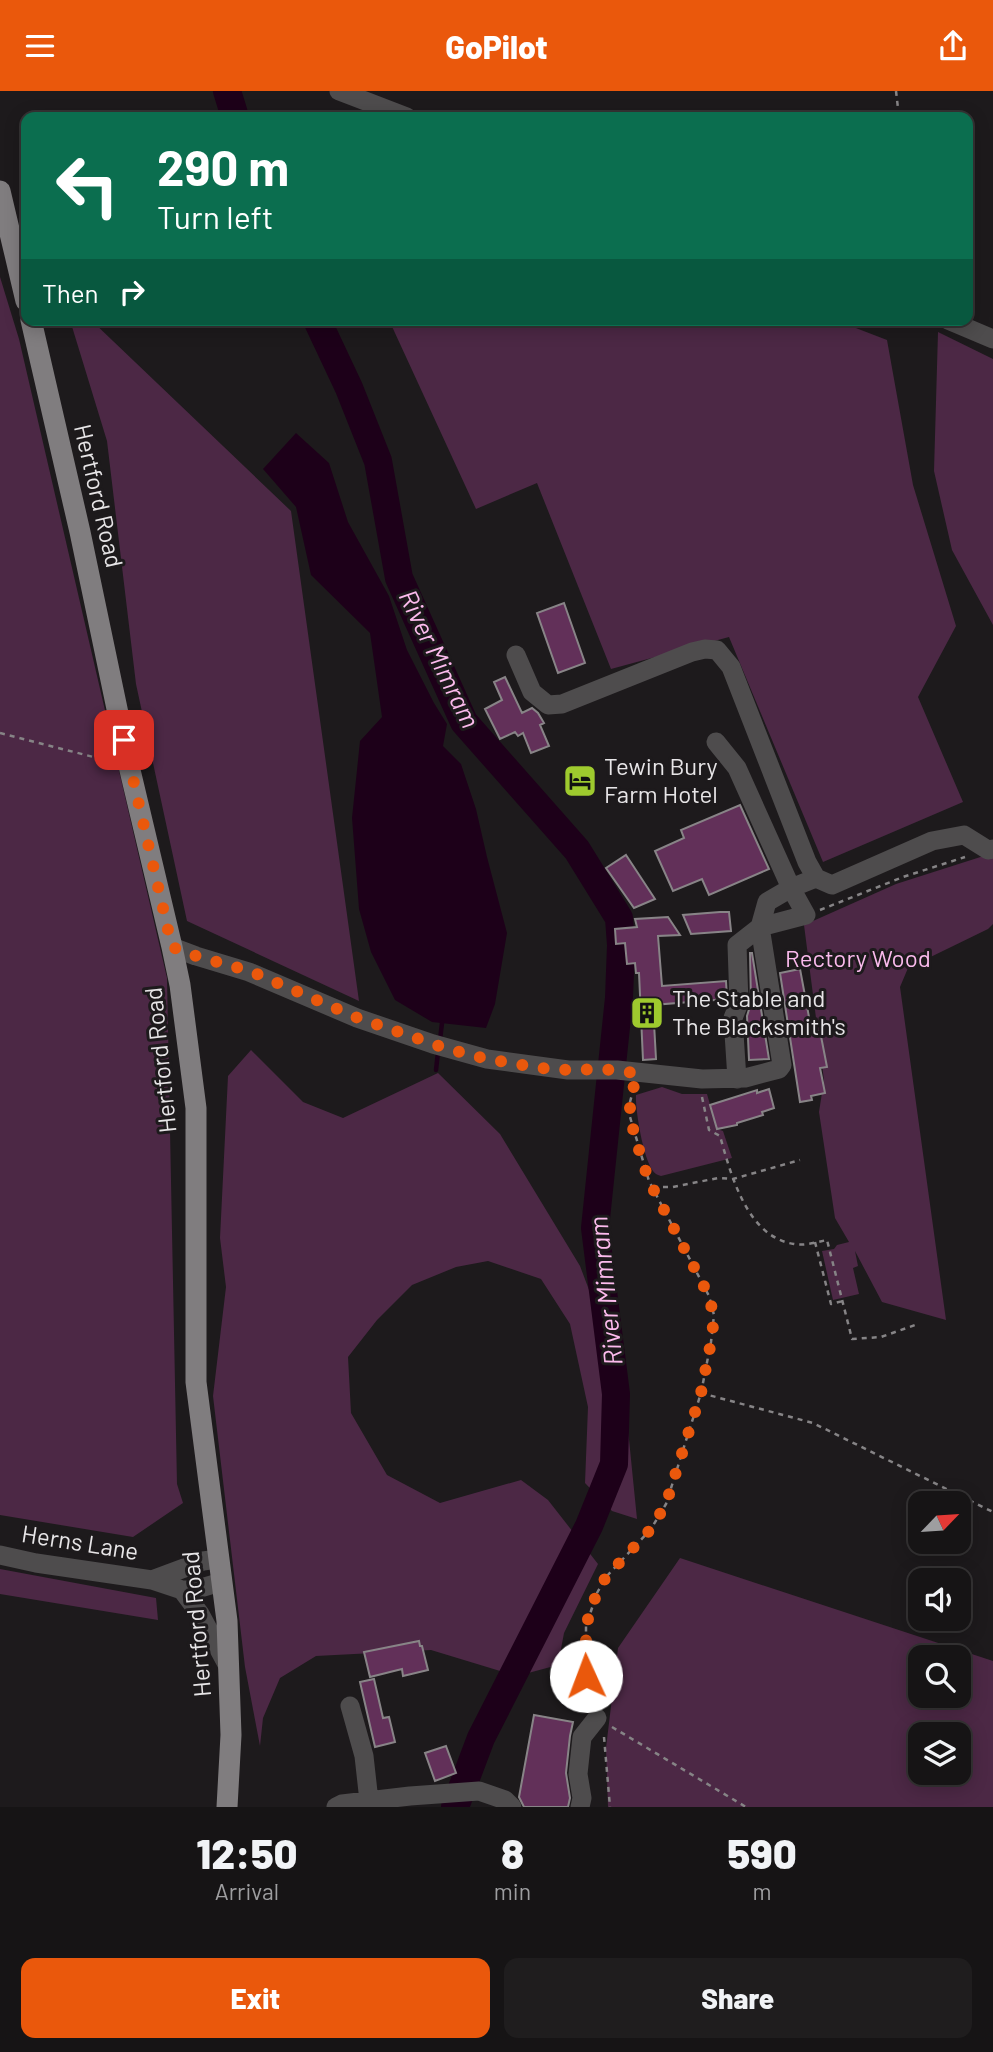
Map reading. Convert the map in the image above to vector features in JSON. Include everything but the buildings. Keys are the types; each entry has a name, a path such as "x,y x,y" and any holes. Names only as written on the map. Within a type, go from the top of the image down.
{"main road":[{"path":"0,191 21,280"},
{"name":"Hertford Road","path":"32,326 180,985 196,1108 196,1382 230,1669 231,1735 227,1807"}],"street":[{"path":"340,91 394,112"},
{"path":"962,326 993,339"},
{"path":"516,655 532,692 548,705 562,704 692,652 717,650 731,667 807,862 816,878 832,884 932,841 964,835 991,849"},
{"path":"716,742 737,768 791,888 807,915 760,927 737,945 739,1003 733,1018 737,1079"},
{"path":"172,947 250,971 358,1018 439,1046 487,1059 541,1068 609,1069 702,1079 737,1079 779,1069 782,1065 760,927 767,902 816,878"},
{"name":"Herns Lane","path":"0,1555 152,1580 182,1590 194,1590 221,1582"},
{"name":"Herns Lane","path":"152,1580 203,1561 218,1559"},
{"path":"182,1590 200,1614 230,1669"},
{"path":"350,1706 364,1756 369,1801"},
{"path":"580,1807 582,1798 578,1774 582,1737 597,1719"},
{"path":"336,1807 342,1804 479,1791 505,1800 512,1807"}],"path":[{"path":"896,91 899,112"},
{"path":"0,733 130,766"},
{"path":"807,915 903,877 991,849"},
{"path":"610,1807 604,1735 586,1676 586,1626 597,1593 606,1577 651,1529 666,1504 701,1393 714,1315 709,1296 652,1187 641,1157 630,1118 630,1102 637,1073"},
{"path":"702,1079 702,1101 709,1130 720,1136 733,1179 749,1211 770,1234 782,1240 794,1244 827,1240 852,1339 881,1337 918,1324"},
{"path":"652,1187 673,1187 718,1178 733,1179 800,1160"},
{"path":"815,1243 831,1304 843,1301"},
{"path":"701,1393 813,1423 993,1512"},
{"path":"597,1719 746,1807"}],"green space":[{"path":"0,277 19,339 167,978 177,1484 183,1503 133,1537 0,1515"},
{"path":"72,326 97,326 291,511 359,1001 187,921 136,684 107,441"},
{"path":"392,326 851,326 887,340 913,485 956,626 918,697 963,802 823,862 729,637 611,669 537,483 476,509"},
{"path":"938,332 993,359 993,625 952,550 934,471"},
{"name":"Rectory Wood","path":"993,853 993,924 988,929 908,968 900,987 946,1320 882,1302 855,1251 858,1266 853,1268 859,1294 833,1300 822,1251 849,1242 835,1218 819,1112 824,1080 804,925 896,884"},
{"path":"251,1050 303,1102 343,1118 438,1073 500,1134 580,1266 623,1380 637,1519 612,1511 585,1483 588,1407 570,1324 541,1279 488,1261 456,1267 412,1285 377,1320 348,1357 351,1413 387,1475 440,1503 521,1480 548,1500 598,1564 564,1633 558,1665 517,1676 431,1650 316,1656 280,1678 263,1718 260,1746 245,1667 213,1396 226,1287 220,1238 228,1076"},
{"path":"662,1087 682,1094 707,1094 717,1129 723,1131 732,1158 661,1176 656,1174 644,1149 636,1095"},
{"path":"680,1558 944,1645 908,1645 908,1708 971,1708 971,1654 993,1661 993,1807 608,1807 606,1748 618,1648"},
{"path":"0,1569 156,1598 158,1620 0,1594"}],"shaded area":[{"path":"296,433 329,463 348,522 389,596 407,650 447,724 443,746 461,764 476,809 507,933 495,1004 486,1028 432,1022 395,1000 371,952 359,909 352,818 360,741 382,717 370,633 311,575 296,507 263,469"}],"waterway":[{"name":"River Mimram","path":"227,91 233,112"},
{"name":"River Mimram","path":"320,326 349,388 378,461 399,578 464,722 577,850 619,918 619,998 595,1228 616,1394 614,1464 589,1526 481,1738 455,1807"},
{"path":"440,1040 442,1023"},
{"path":"436,1070 438,1052"}],"place":[{"name":"Tewin Bury Farm Hotel","path":"580,781"},
{"name":"The Stable and The Blacksmith's","path":"647,1013"}],"route":[{"path":"124,740 172,947 250,971 358,1018 445,1048 506,1063 541,1068 601,1069 637,1073 630,1102 630,1118 641,1157 649,1181 709,1296 714,1318 701,1393 666,1504 651,1529 606,1577 591,1609 586,1626 586,1676"}]}
